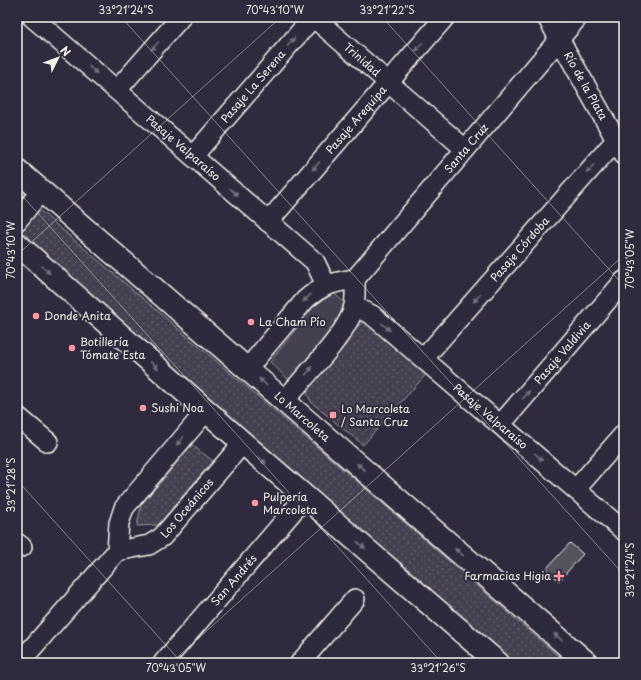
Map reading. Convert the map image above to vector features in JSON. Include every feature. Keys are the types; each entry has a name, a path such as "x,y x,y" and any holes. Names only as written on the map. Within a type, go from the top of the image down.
{"main road":[{"name":"Lo Marcoleta","path":"17,170 587,663"},
{"path":"17,244 206,411 498,663"}],"street":[{"path":"117,90 181,17"},
{"name":"Trinidad","path":"313,17 465,149"},
{"name":"Pasaje La Serena","path":"193,156 313,17"},
{"name":"Pasaje Arequipa","path":"268,222 445,17"},
{"name":"Río de la Plata","path":"547,17 620,147"},
{"name":"Santa Cruz","path":"355,279 578,17"},
{"name":"Pasaje Valparaíso","path":"41,20 117,90 315,262 326,285"},
{"name":"Pasaje Córdoba","path":"424,358 620,147"},
{"path":"17,221 41,191"},
{"path":"246,369 305,300 326,285 355,279 353,309 339,335 284,401"},
{"name":"Pasaje Valdivia","path":"501,424 624,281"},
{"name":"Pasaje Valparaíso","path":"353,309 362,310 372,315 624,531"},
{"path":"19,663 117,551 119,523 124,508 206,411"},
{"path":"17,416 48,442"},
{"path":"576,489 624,434"},
{"name":"Los Oceánicos","path":"117,551 149,545 162,537 243,443"},
{"name":"San Andrés","path":"163,663 305,497"},
{"path":"300,663 355,598"}],"shaded area":[{"path":"17,191 380,501 566,663 512,663 17,235"},
{"path":"334,293 347,305 339,326 290,381 270,362 314,306"},
{"path":"365,321 428,372 363,445 312,403 307,394 310,384 357,326"},
{"path":"192,445 213,461 158,525 137,526 141,505"}],"building":[{"path":"570,543 583,554 559,581 546,569"}],"place":[{"name":"Donde Anita","path":"36,316"},
{"name":"La Cham Pío","path":"251,322"},
{"name":"Botillería Tómate Esta","path":"72,348"},
{"name":"Sushi Noa","path":"143,408"},
{"name":"Lo Marcoleta / Santa Cruz","path":"333,415"},
{"name":"Pulpería Marcoleta","path":"255,503"},
{"name":"Farmacias Higia","path":"559,576"}]}
